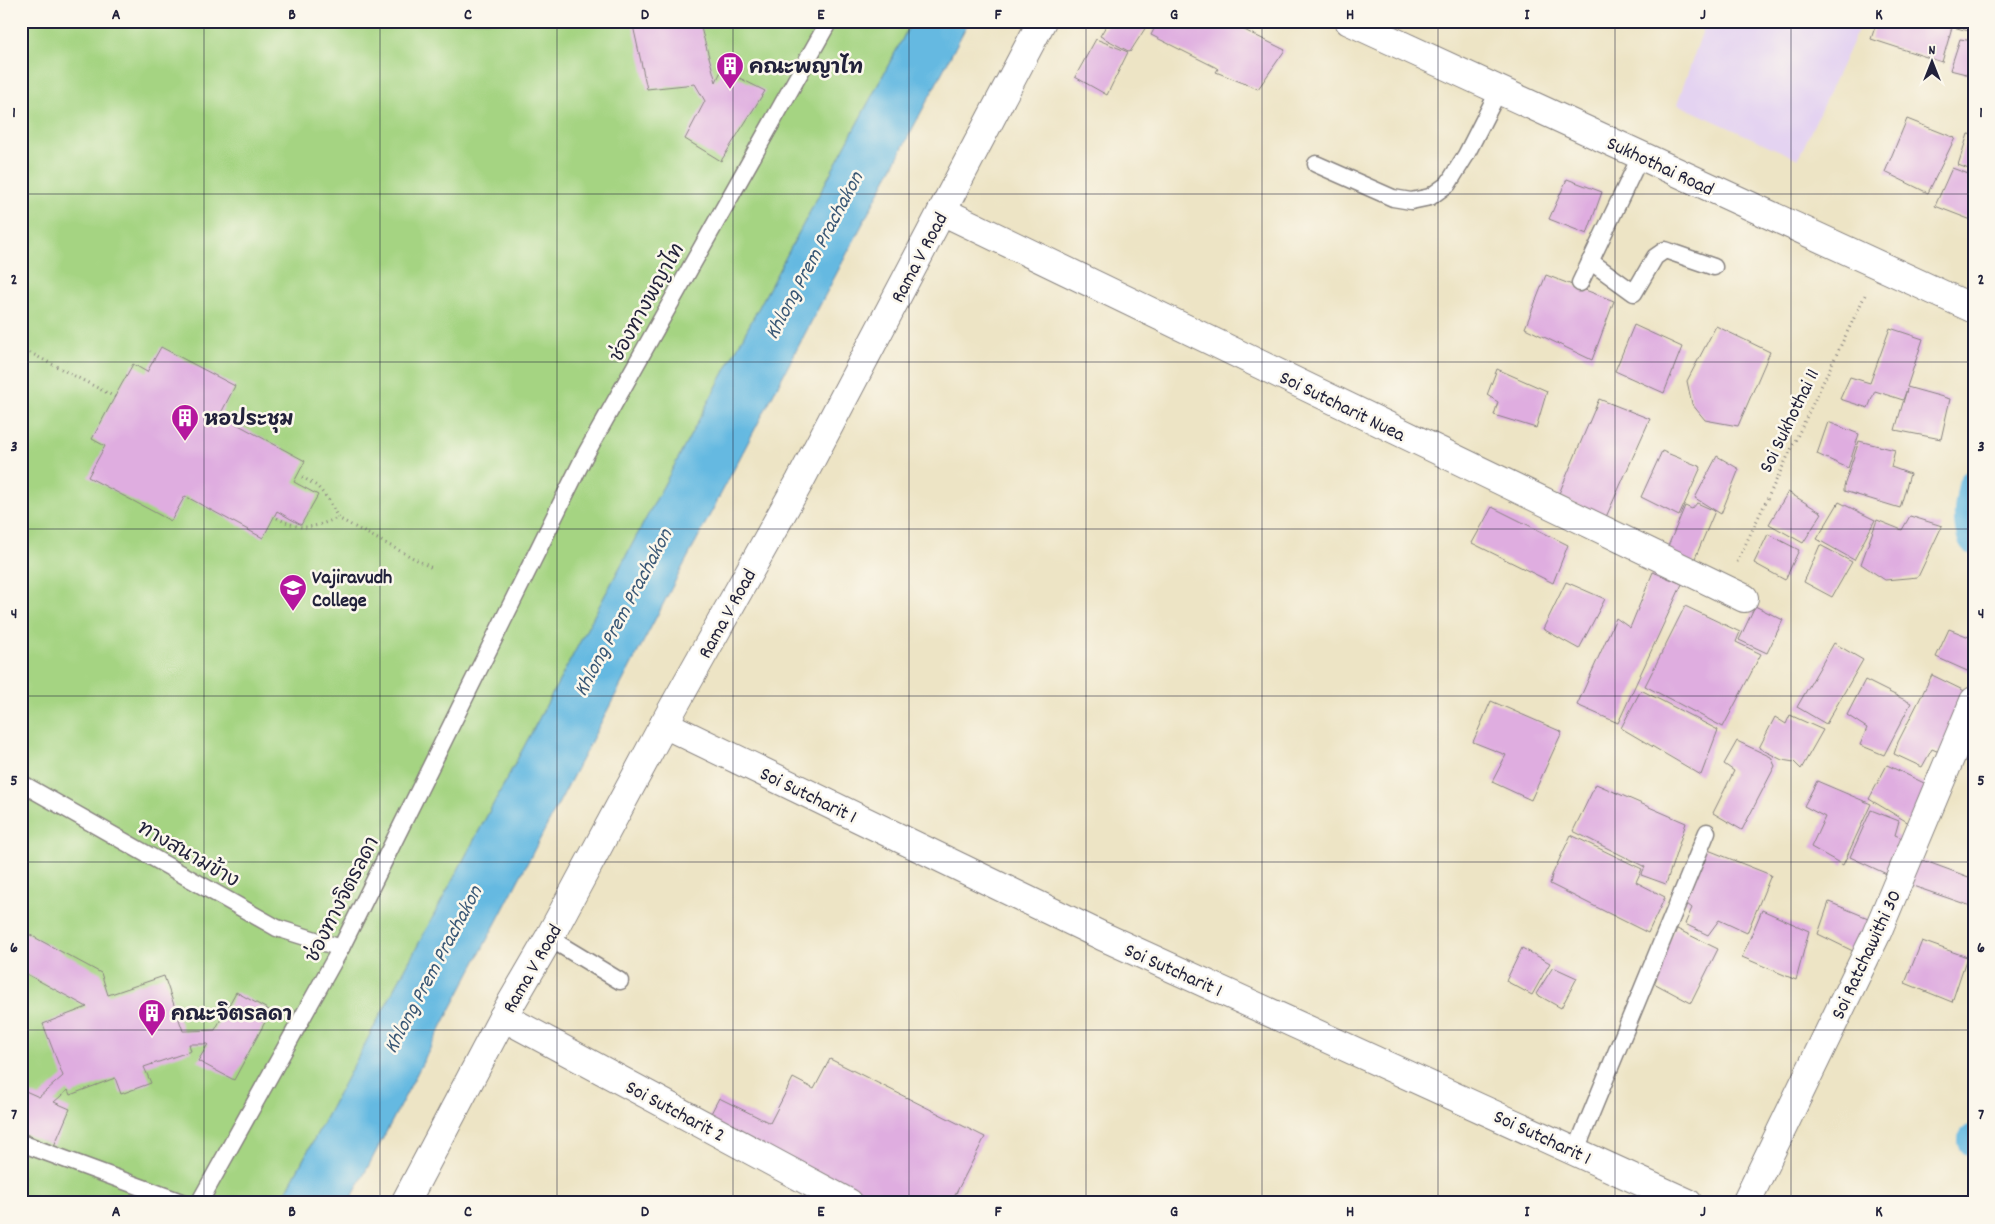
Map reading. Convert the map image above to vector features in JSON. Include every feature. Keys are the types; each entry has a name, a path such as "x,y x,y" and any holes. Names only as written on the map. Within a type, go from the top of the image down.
{"street":[{"name":"Rama V Road","path":"405,1203 503,1017 549,938 664,724 800,481 1042,21"},
{"name":"Sukhothai Road","path":"1349,21 1974,309"},
{"name":"Soi Sutcharit Nuea","path":"942,211 1734,594"},
{"name":"Soi Ratchawithi 30","path":"1746,1203 1876,935 1974,701"},
{"name":"Soi Sutcharit 1","path":"664,724 1102,936 1576,1150 1688,1203"},
{"name":"Soi Sutcharit 2","path":"503,1017 849,1203"}],"lane":[{"name":"ช่องทางพญาไท","path":"509,608 584,457 829,21"},
{"path":"1316,164 1393,198 1411,202 1430,197 1448,184 1466,155 1499,90"},
{"path":"1580,283 1641,155"},
{"path":"1590,261 1634,293 1655,257 1665,250 1714,266"},
{"name":"ช่องทางจิตรลดา","path":"199,1203 341,948 509,608"},
{"name":"ทางสนามข้าง","path":"21,783 277,928 341,948"},
{"path":"1576,1150 1707,832"},
{"path":"549,938 620,981"},
{"path":"21,1144 184,1203"}],"path":[{"name":"Soi Sukhothai 11","path":"1734,594 1880,265"},
{"path":"21,348 115,397"},
{"path":"302,477 317,486 329,500 338,518 434,569"},
{"path":"277,518 294,526 310,528 338,518"}],"shaded area":[{"path":"1706,21 1862,21 1798,159 1677,104"}],"green space":[{"name":"Vajiravudh College","path":"21,21 912,21 280,1203 21,1203"}],"water":[{"name":"Khlong Prem Prachakon","path":"912,21 969,21 349,1203 280,1203"}],"building":[{"name":"คณะพญาไท","path":"632,21 722,21 722,24 701,28 716,82 722,69 765,91 721,161 685,139 705,101 695,84 647,89"},
{"path":"1109,21 1226,21 1285,50 1258,89 1216,72 1218,69 1215,67 1151,35 1155,27 1146,27 1130,52 1100,36"},
{"path":"1877,21 1974,21 1974,32 1952,27 1942,62 1871,39"},
{"path":"1096,39 1128,52 1107,95 1075,77"},
{"path":"1960,39 1974,41 1974,76 1950,70"},
{"path":"1907,119 1955,138 1928,193 1885,172"},
{"path":"1968,134 1974,135 1974,171 1958,165"},
{"path":"1952,168 1974,176 1974,221 1935,206"},
{"path":"1567,179 1602,192 1587,234 1549,219"},
{"path":"1546,275 1614,301 1592,360 1525,328"},
{"path":"1634,325 1682,347 1664,393 1615,371"},
{"path":"1716,326 1770,352 1738,426 1705,420 1692,404 1687,381"},
{"path":"1890,328 1923,339 1907,387 1950,399 1941,439 1895,430 1907,389 1903,400 1875,391 1868,408 1840,399 1850,377 1870,383"},
{"name":"หอประชุม","path":"161,347 235,386 220,415 305,461 294,482 318,495 301,525 277,511 263,538 185,496 171,521 88,477 105,446 92,439 133,364 147,372"},
{"path":"1497,369 1547,391 1536,428 1494,415 1498,402 1487,395"},
{"path":"1599,399 1650,419 1606,517 1558,496"},
{"path":"1828,422 1859,434 1848,468 1817,454"},
{"path":"1859,441 1895,450 1891,467 1910,474 1900,508 1844,491"},
{"path":"1662,451 1701,467 1679,516 1641,497"},
{"path":"1717,456 1739,469 1721,514 1695,498"},
{"path":"1788,492 1822,513 1803,543 1769,524"},
{"path":"1839,502 1875,520 1854,560 1817,539"},
{"path":"1697,503 1715,511 1693,563 1666,551 1685,506 1692,509"},
{"path":"1492,507 1568,545 1553,583 1472,543"},
{"path":"1910,516 1942,526 1918,577 1885,580 1861,564 1877,520 1902,530"},
{"path":"1768,534 1799,550 1785,580 1754,563"},
{"path":"1820,545 1852,562 1832,597 1804,582"},
{"path":"1653,572 1682,584 1618,723 1577,705 1616,618 1630,628"},
{"path":"1566,582 1605,599 1579,649 1543,629"},
{"path":"1685,606 1740,632 1736,642 1761,654 1723,727 1645,686"},
{"path":"1755,606 1783,620 1767,653 1739,640"},
{"path":"1949,629 1974,639 1974,674 1936,657"},
{"path":"1834,643 1863,660 1826,724 1797,707"},
{"path":"1932,675 1973,695 1946,755 1932,749 1922,767 1894,754 1898,742"},
{"path":"1865,680 1911,703 1884,755 1860,745 1867,728 1847,715"},
{"path":"1641,690 1718,730 1701,775 1621,728"},
{"path":"1491,701 1562,732 1531,800 1492,782 1506,755 1473,742"},
{"path":"1790,715 1823,730 1801,769 1794,762 1782,760 1759,748 1775,717 1786,724"},
{"path":"1737,741 1771,757 1775,766 1742,830 1713,813 1734,771 1724,764"},
{"path":"1887,765 1926,784 1914,826 1869,799"},
{"path":"1817,781 1871,804 1843,865 1811,847 1825,817 1804,806"},
{"path":"1596,784 1686,823 1666,884 1641,875 1645,867 1573,831"},
{"path":"1871,810 1899,821 1895,835 1909,841 1893,877 1850,857"},
{"path":"1571,835 1642,869 1636,882 1665,897 1648,933 1550,884 1552,875"},
{"path":"1703,848 1771,875 1747,933 1719,920 1708,935 1685,924 1692,908 1681,899"},
{"path":"1917,858 1974,879 1974,907 1907,884"},
{"path":"1829,902 1873,920 1859,954 1818,934"},
{"path":"1762,910 1809,931 1796,980 1742,957"},
{"path":"1675,928 1718,949 1691,1003 1650,981"},
{"name":"คณะจิตรลดา","path":"21,930 101,973 108,995 164,976 183,1031 215,1030 236,992 271,1011 234,1080 198,1061 208,1044 189,1044 191,1051 144,1067 151,1083 121,1094 115,1078 70,1095 68,1090 54,1102 70,1109 54,1146 21,1132 21,1089 39,1097 63,1076 43,1024 87,1007 21,971"},
{"path":"1922,941 1967,957 1952,1002 1905,983"},
{"path":"1522,948 1550,963 1532,995 1506,981"},
{"path":"1553,967 1577,978 1561,1008 1536,994"},
{"path":"830,1059 985,1137 951,1203 860,1203 705,1125 719,1098 770,1123 793,1078 814,1089"}],"waterway":[{"path":"1974,485 1970,506 1974,539"}],"place":[{"name":"คณะพญาไท","path":"730,90"},
{"name":"หอประชุม","path":"185,442"},
{"name":"Vajiravudh College","path":"293,612"},
{"name":"คณะจิตรลดา","path":"152,1037"}]}
